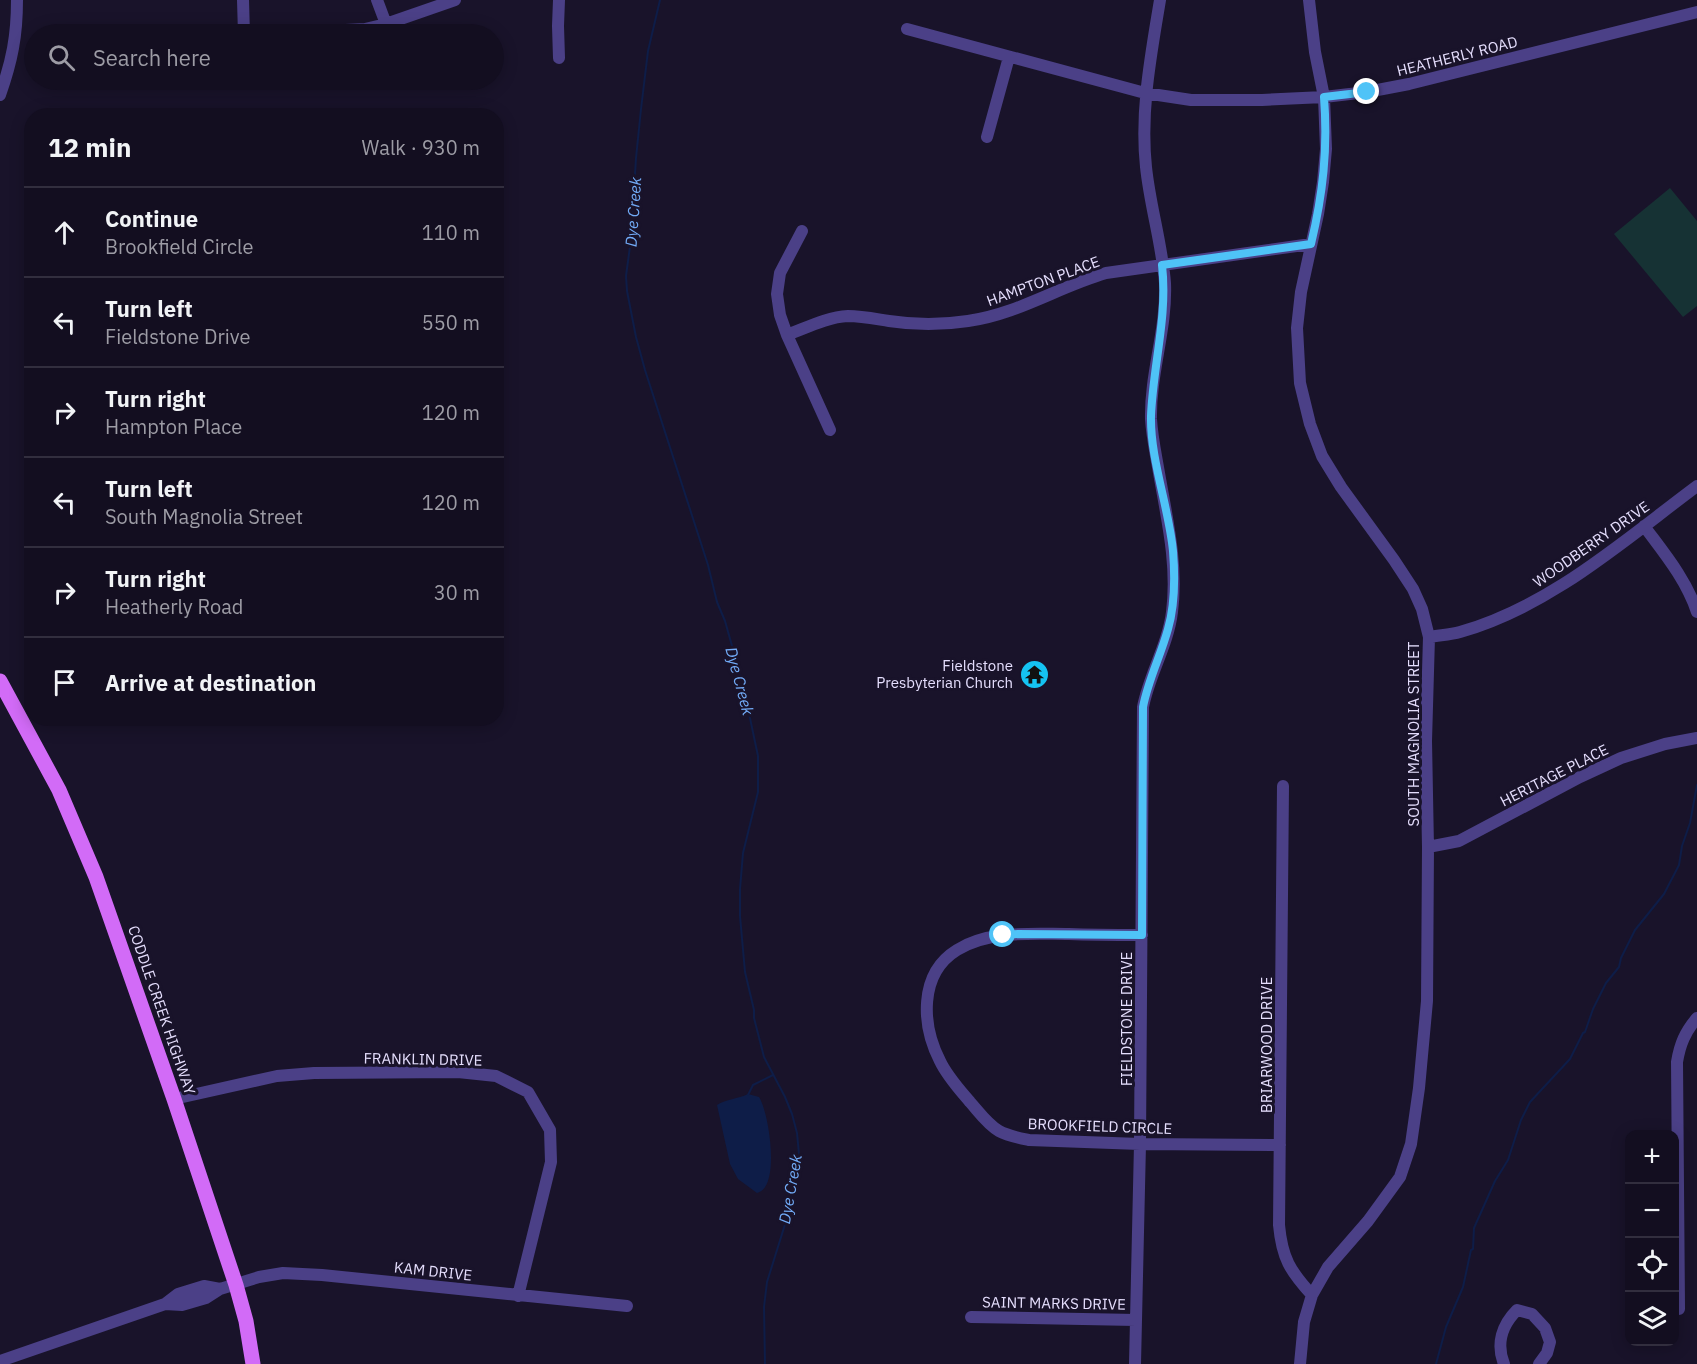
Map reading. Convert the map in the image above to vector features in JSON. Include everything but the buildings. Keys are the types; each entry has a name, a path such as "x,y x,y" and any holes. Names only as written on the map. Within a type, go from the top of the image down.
{"main road":[{"name":"CODDLE CREEK HIGHWAY","path":"0,681 24,725"},
{"name":"CODDLE CREEK HIGHWAY","path":"24,726 59,790 96,877 236,1285 246,1321 253,1364"}],"street":[{"path":"0,95 9,69 17,30 17,0"},
{"path":"243,0 244,24"},
{"path":"377,0 386,24 455,0"},
{"path":"559,0 559,58"},
{"name":"FIELDSTONE DRIVE","path":"1135,1364 1140,1144 1143,707 1172,612 1173,579 1173,551 1151,418 1165,284 1146,165 1145,93 1160,0"},
{"name":"SOUTH MAGNOLIA STREET","path":"1300,1364 1304,1322 1312,1295 1328,1267 1373,1215 1400,1177 1412,1144 1427,1001 1426,741 1429,637 1422,609 1413,589 1341,487 1322,456 1310,424 1300,383 1297,328 1301,292 1323,183 1326,149 1324,97 1314,52 1309,0"},
{"name":"HEATHERLY ROAD","path":"907,29 1145,93 1191,100 1262,100 1324,97 1409,84 1697,12"},
{"path":"987,136 1009,57"},
{"path":"802,231 780,273 777,294 780,315 787,336 830,430"},
{"name":"HAMPTON PLACE","path":"787,336 828,320 847,316 917,324 971,321 1009,312 1098,275 1311,244"},
{"name":"WOODBERRY DRIVE","path":"1429,637 1458,633 1494,621 1529,605 1569,581 1697,486"},
{"path":"1644,526 1676,569 1690,593 1697,612"},
{"name":"HERITAGE PLACE","path":"1428,847 1459,841 1580,777 1622,758 1665,744 1697,738"},
{"name":"BRIARWOOD DRIVE","path":"1283,786 1279,1225 1281,1245 1288,1265 1312,1295"},
{"name":"BROOKFIELD CIRCLE","path":"1142,935 1018,934 975,941 956,951 940,966 929,985 926,1010 930,1037 940,1062 985,1120 998,1131 1014,1138 1140,1144 1281,1145"},
{"path":"1679,1292 1677,1062 1679,1046 1697,1018"},
{"name":"FRANKLIN DRIVE","path":"174,1099 277,1076 314,1073 458,1072 496,1076 528,1092 550,1130 551,1162 518,1296"},
{"name":"KAM DRIVE","path":"0,1361 165,1304 182,1305 206,1298 220,1289 259,1277 283,1273 627,1306"},
{"path":"1504,1364 1500,1343 1507,1320 1517,1310 1532,1314 1545,1328 1550,1342 1547,1353 1539,1364"},
{"name":"SAINT MARKS DRIVE","path":"971,1317 1136,1320"}],"green space":[{"path":"1670,188 1697,221 1697,306 1683,317 1614,234"}],"water":[{"path":"748,1094 759,1097 763,1105 771,1149 769,1178 764,1188 757,1193 738,1179 730,1164 717,1105"}],"waterway":[{"name":"Dye Creek","path":"660,0 648,51 641,109 626,276 627,291 645,370 708,565 717,602 725,621 743,685 758,756 758,792 743,853 740,889 745,972 764,1057 792,1114 799,1154 787,1218 767,1282 764,1307 765,1364"},
{"path":"1436,1364 1446,1327 1463,1287 1473,1249 1474,1228 1495,1181 1508,1160 1521,1120 1530,1102 1570,1059 1585,1032 1606,983 1619,967 1635,930 1664,894 1679,865 1697,785"},
{"path":"748,1095 753,1085 773,1075"}],"place":[{"name":"Fieldstone Presbyterian Church","path":"1034,674"}],"route":[{"path":"1003,935 1142,935 1143,707 1172,612 1173,579 1173,551 1151,418 1163,315 1165,284 1162,265 1311,244 1323,183 1326,149 1324,97 1367,92"}]}
